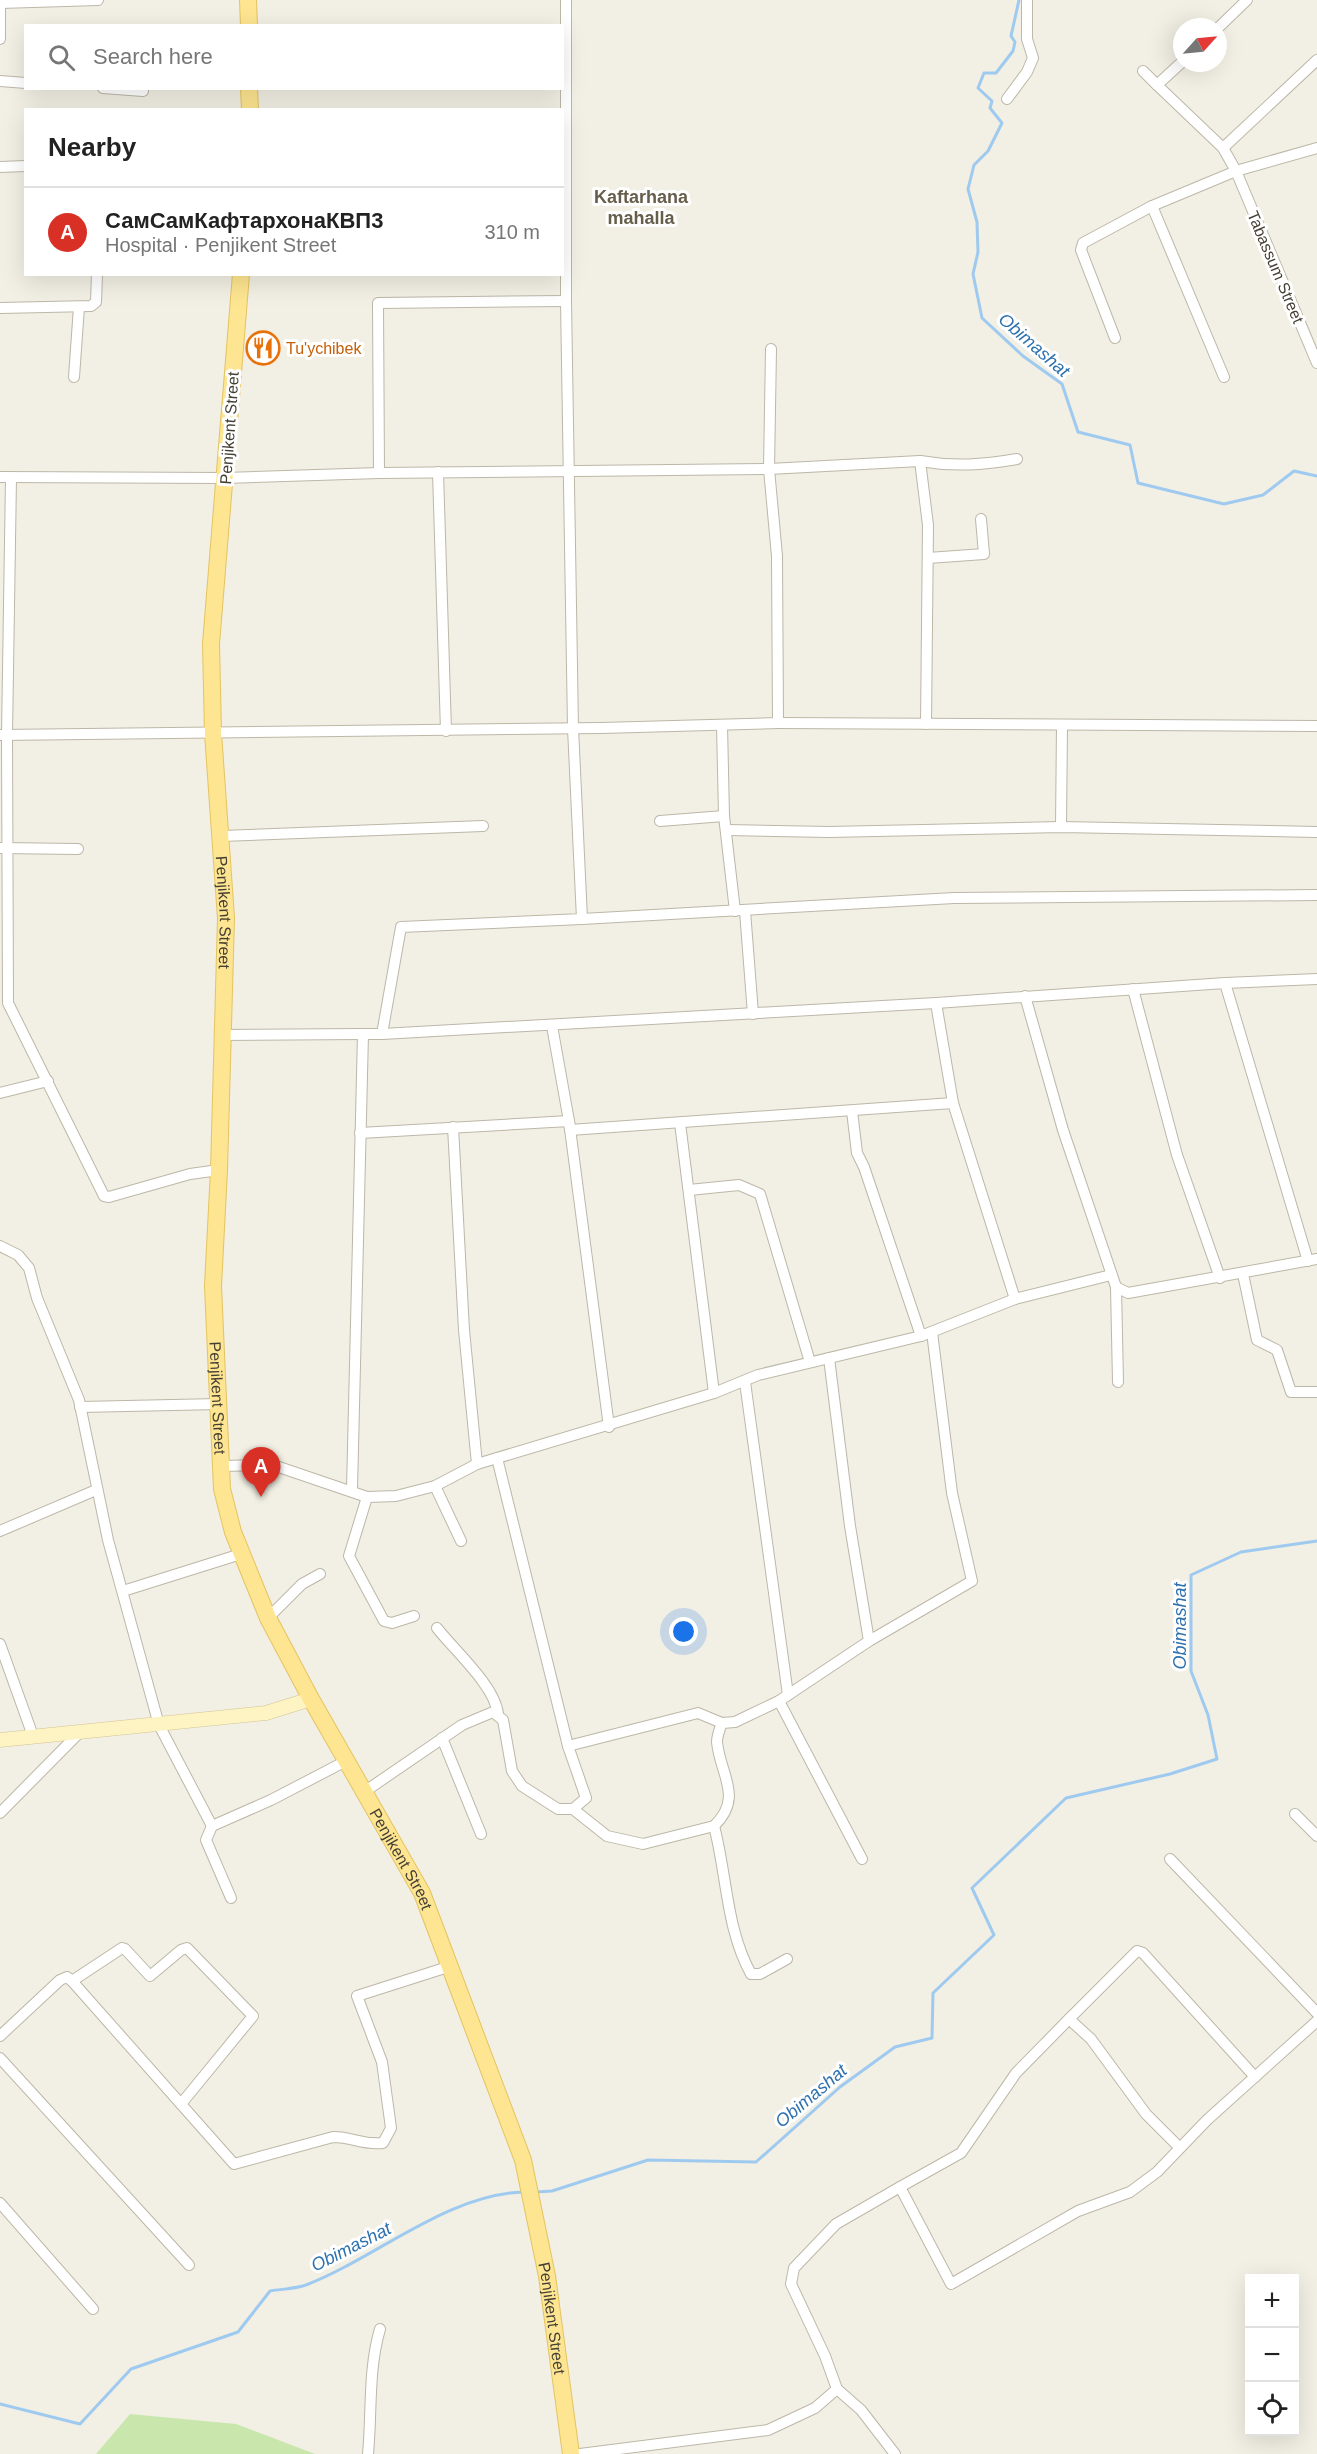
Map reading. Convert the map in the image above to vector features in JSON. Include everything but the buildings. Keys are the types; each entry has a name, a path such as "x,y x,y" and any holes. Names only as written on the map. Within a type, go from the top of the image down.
{"main road":[{"path":"248,0 249,24"},
{"path":"249,90 250,108"},
{"name":"Penjikent Street","path":"241,276 211,644 213,733 226,918 219,1170 213,1286 220,1466 226,1510 241,1554 268,1618 311,1699 422,1893 523,2160 538,2229 571,2454"},
{"path":"0,1740 266,1713 311,1699"}],"street":[{"path":"0,39 0,3 98,0"},
{"path":"564,29 566,0"},
{"path":"1007,99 1027,72 1033,58 1027,39 1027,0"},
{"path":"1227,19 1247,0"},
{"path":"1223,148 1317,60"},
{"path":"1157,85 1173,70"},
{"name":"Tabassum Street","path":"1143,71 1223,148 1236,171 1317,363"},
{"path":"0,81 24,83"},
{"path":"130,90 143,91"},
{"path":"564,90 564,108"},
{"path":"564,130 573,728 582,919"},
{"path":"1115,338 1081,250 1083,243 1152,206 1236,171 1317,148"},
{"path":"0,166 24,166"},
{"path":"1152,206 1224,377"},
{"path":"0,308 91,306 96,302 97,276"},
{"path":"379,473 378,303 566,301"},
{"path":"74,377 79,307"},
{"path":"771,349 769,470 777,556 778,723"},
{"path":"219,1170 190,1174 109,1197 104,1196 8,1003 3,848 5,477 225,478 438,472 769,470 920,461 978,466 1017,459"},
{"path":"920,461 928,525 926,724"},
{"path":"438,472 446,731"},
{"path":"928,558 984,554 981,519"},
{"path":"3,735 446,731 778,723 1317,726"},
{"path":"722,725 724,816 740,911 753,1014"},
{"path":"1061,827 1062,726"},
{"path":"660,821 724,816"},
{"path":"221,836 483,826"},
{"path":"727,830 829,832 1061,827 1317,832"},
{"path":"3,848 78,849"},
{"path":"382,1034 401,927 954,898 1317,895"},
{"path":"223,1035 382,1034 552,1026 1317,979"},
{"path":"1116,1287 1128,1293 1313,1260 1225,983"},
{"path":"1133,989 1177,1155 1220,1278"},
{"path":"1025,996 1063,1130 1116,1287 1118,1382"},
{"path":"936,1003 953,1103 1015,1299"},
{"path":"552,1026 569,1121 609,1427"},
{"path":"352,1489 363,1034"},
{"path":"0,1093 48,1081"},
{"path":"569,1121 570,1131 953,1103"},
{"path":"852,1111 857,1153 864,1167 921,1336"},
{"path":"360,1133 569,1121"},
{"path":"680,1123 714,1393"},
{"path":"453,1127 464,1330 477,1464"},
{"path":"689,1190 739,1185 760,1194 810,1362"},
{"path":"0,1246 18,1255 29,1268 36,1298 80,1407 96,1490 159,1725 212,1826"},
{"path":"1243,1274 1257,1340 1277,1350 1291,1392 1317,1392"},
{"path":"220,1466 273,1465 297,1475 352,1489 367,1497 396,1496 435,1486 477,1464 609,1427 714,1393 758,1375 921,1336 1015,1299 1111,1275"},
{"path":"568,1746 698,1713 722,1723 735,1722 783,1698 869,1641 972,1581 952,1493 932,1332"},
{"path":"829,1358 850,1526 869,1641"},
{"path":"745,1382 783,1698 862,1859"},
{"path":"80,1407 219,1404"},
{"path":"497,1458 568,1746 586,1798 573,1809"},
{"path":"435,1486 460,1541"},
{"path":"0,1531 96,1490"},
{"path":"367,1497 349,1556 384,1621 392,1623 414,1616"},
{"path":"123,1591 241,1554"},
{"path":"268,1618 302,1584 320,1574"},
{"path":"437,1628 487,1685 498,1714 503,1720 512,1771 522,1786 558,1809 573,1809 607,1836 642,1844 714,1826 722,1818 731,1797 717,1741 722,1723"},
{"path":"0,1644 33,1736"},
{"path":"364,1792 442,1738 489,1712 498,1714"},
{"path":"0,1813 80,1732"},
{"path":"442,1738 481,1834"},
{"path":"231,1898 206,1840 212,1826 271,1800 346,1761"},
{"path":"1295,1814 1317,1836"},
{"path":"714,1826 722,1855 735,1942 748,1969 755,1976 787,1959"},
{"path":"1170,1859 1317,2013"},
{"path":"72,1981 124,1948 150,1976 181,1950 187,1948 252,2014 248,2025 181,2104"},
{"path":"895,2454 861,2410 837,2389 825,2356 791,2284 794,2268 836,2224 960,2153 1016,2073 1137,1952 1143,1953 1255,2077"},
{"path":"0,2036 60,1980 67,1977 234,2164 333,2137 345,2137 364,2145 383,2143 391,2128 382,2062 357,1996 451,1966"},
{"path":"1069,2019 1091,2039 1146,2114 1180,2148"},
{"path":"900,2187 951,2284 1078,2211 1130,2192 1157,2172 1255,2077 1317,2021"},
{"path":"0,2058 189,2265"},
{"path":"0,2202 93,2309"},
{"path":"369,2454 370,2392 375,2345 380,2329"},
{"path":"580,2454 768,2430 814,2408 837,2389"}],"green space":[{"path":"130,2414 236,2424 315,2454 96,2454"}],"waterway":[{"name":"Obimashat","path":"1019,0 1011,36 1015,42 1013,51 996,73 984,73 978,88 992,101 990,108 1002,123 988,151 974,165 968,189 977,222 978,252 973,274 982,318 1023,356 1062,384 1078,432 1130,445 1138,483 1224,504 1263,495 1294,471 1317,476"},
{"name":"Obimashat","path":"536,2192 552,2191 648,2160 756,2162 840,2087 895,2047 932,2038 933,1993 994,1935 972,1888 1066,1798 1170,1774 1217,1759 1208,1715 1191,1671 1191,1575 1241,1552 1317,1541"},
{"name":"Obimashat","path":"0,2404 80,2424 131,2369 238,2332 270,2291 306,2285 412,2229 467,2204 495,2195 524,2192"}],"place":[{"name":"Tu'ychibek","path":"263,348"},
{"name":"СамСамКафтархонаКВП3","path":"261,1497"}],"district":[{"name":"Kaftarhana mahalla","path":"641,207"}]}
